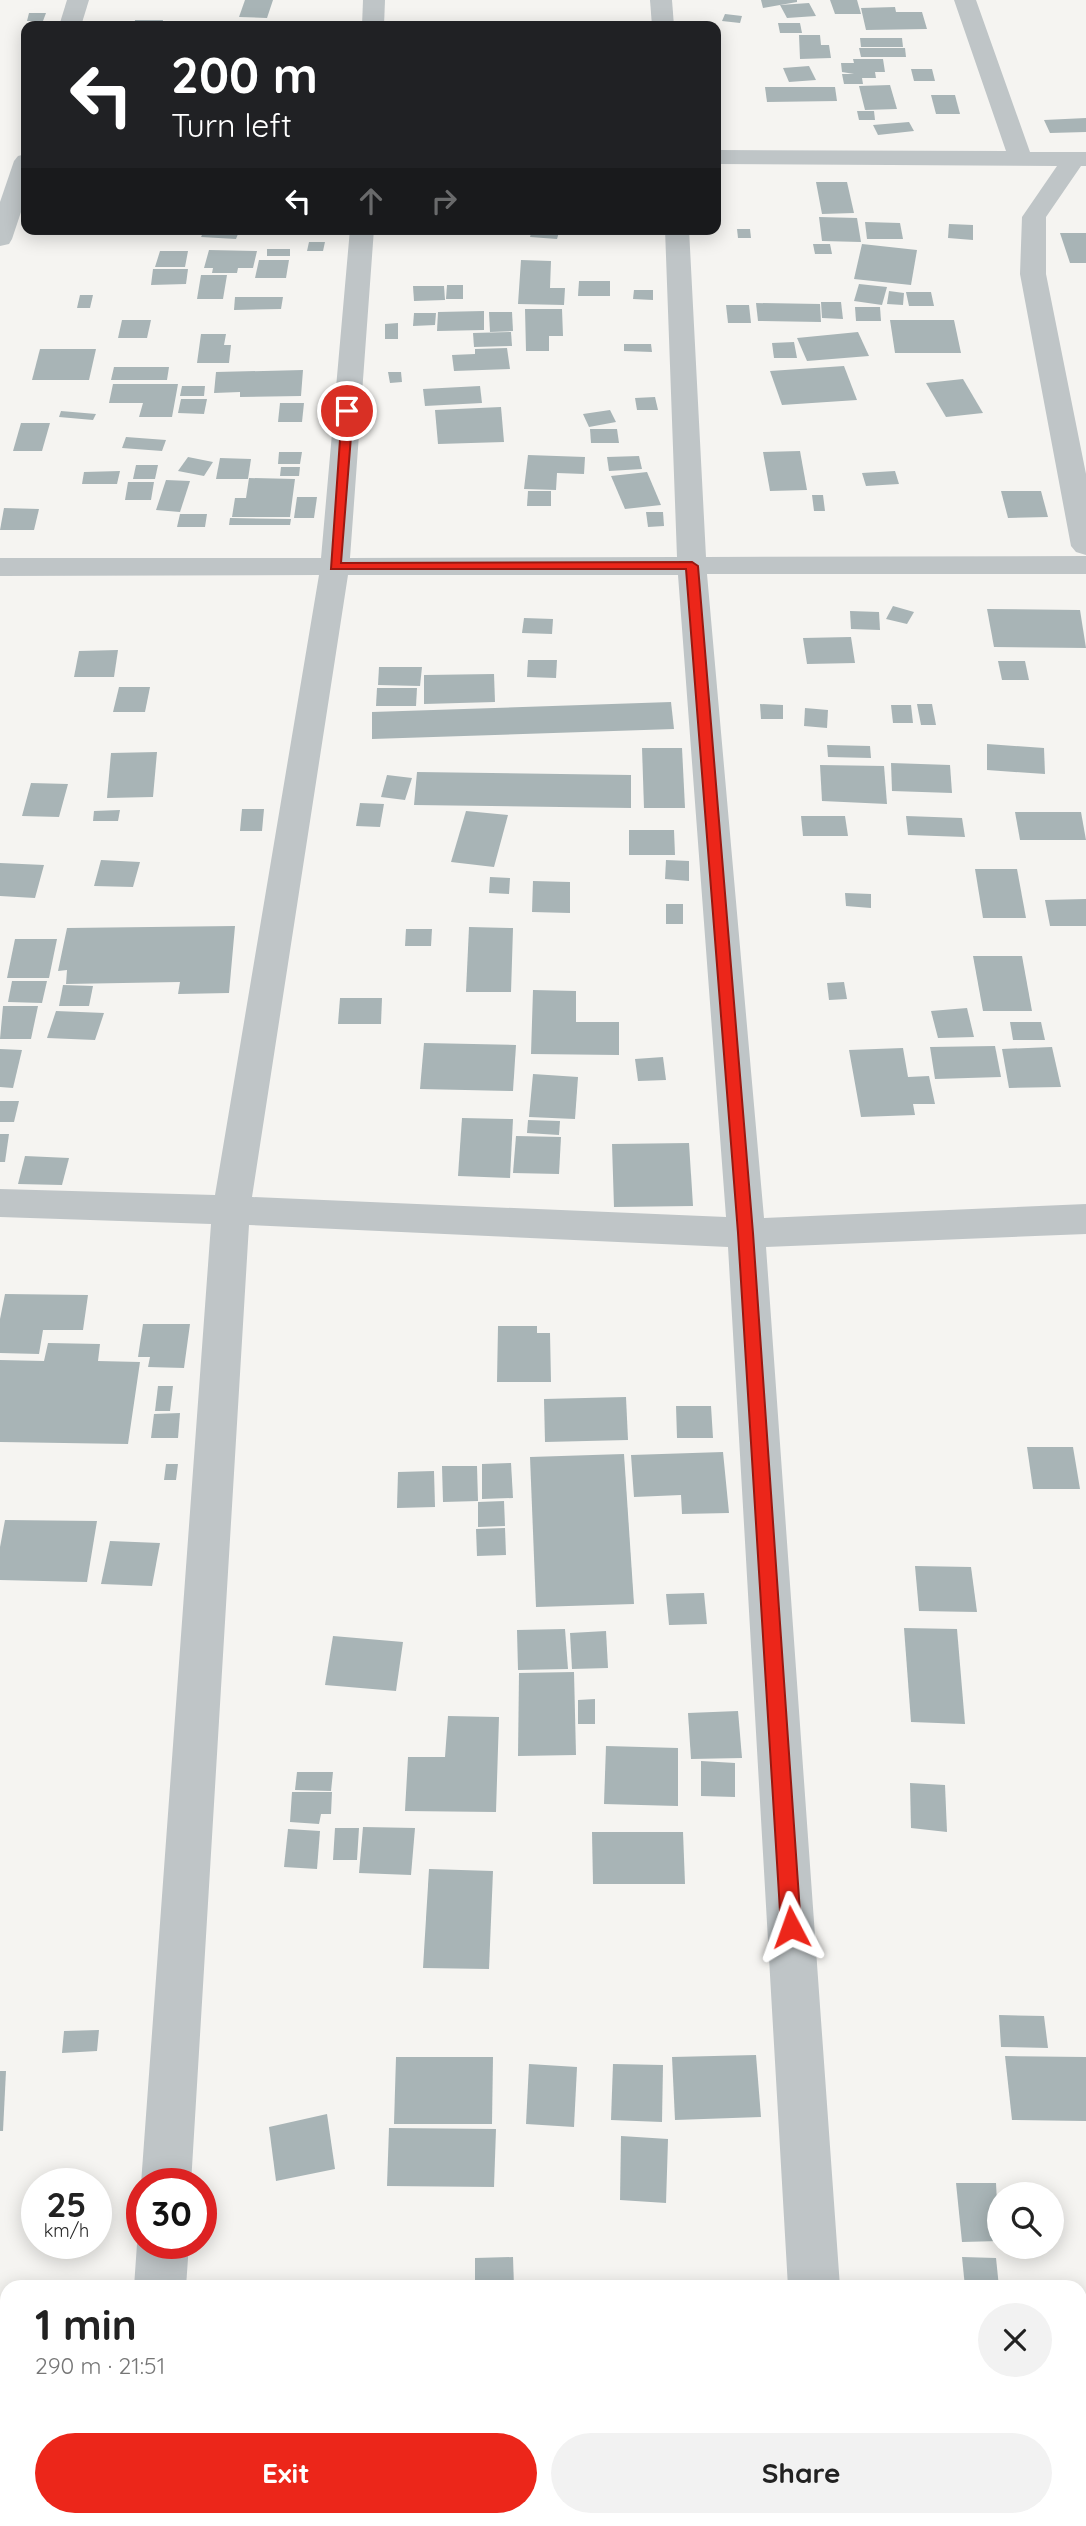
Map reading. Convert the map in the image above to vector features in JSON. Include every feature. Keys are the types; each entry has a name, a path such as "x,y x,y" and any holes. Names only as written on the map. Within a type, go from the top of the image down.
{"street":[{"path":"72,21 78,0"},
{"path":"373,21 374,0"},
{"path":"661,0 663,21"},
{"path":"965,0 1021,160"},
{"path":"0,157 21,159"},
{"path":"721,157 1080,159"},
{"path":"1080,159 1034,217 1033,274 1086,546"},
{"path":"0,239 21,174"},
{"path":"167,2168 231,1210 335,566 362,235"},
{"path":"677,235 692,566 746,1233 814,2280"},
{"path":"0,567 1086,565"},
{"path":"0,1203 231,1210 746,1233 1086,1219"},
{"path":"160,2280 162,2259"}],"building":[{"path":"245,0 273,0 267,18 239,17"},
{"path":"761,0 797,0 797,2 763,8"},
{"path":"830,0 857,0 861,14 835,14"},
{"path":"809,3 816,16 787,18 780,5"},
{"path":"895,7 896,12 922,12 927,29 866,30 861,8"},
{"path":"29,13 46,13 43,21 27,21"},
{"path":"725,14 742,16 740,23 722,21"},
{"path":"778,23 800,23 802,33 780,33"},
{"path":"799,35 820,35 821,45 829,45 831,58 800,59"},
{"path":"860,38 902,38 903,47 861,47"},
{"path":"859,48 905,48 906,57 861,57"},
{"path":"853,59 883,59 885,72 875,72 876,78 862,78 863,84 844,84 842,74 854,74 842,72 841,63 854,63"},
{"path":"809,66 816,80 789,82 783,68"},
{"path":"911,69 932,69 935,81 914,81"},
{"path":"890,85 897,109 865,110 859,86"},
{"path":"765,87 835,87 837,101 767,102"},
{"path":"931,95 955,95 960,114 936,114"},
{"path":"857,111 874,111 875,120 859,120"},
{"path":"1086,118 1086,132 1050,133 1044,120"},
{"path":"909,122 914,131 878,135 873,125"},
{"path":"816,182 847,182 854,213 822,214"},
{"path":"819,217 857,218 861,242 822,241"},
{"path":"865,222 900,223 903,239 867,239"},
{"path":"949,224 973,225 973,240 948,238"},
{"path":"737,229 750,229 751,238 738,238"},
{"path":"1060,233 1086,233 1086,263 1070,263"},
{"path":"202,235 238,235 236,239 201,237"},
{"path":"530,235 558,235 557,239"},
{"path":"309,242 325,242 323,251 307,251"},
{"path":"813,244 830,244 832,254 815,254"},
{"path":"862,244 917,250 911,285 854,279"},
{"path":"267,249 290,249 290,256 267,256"},
{"path":"209,250 257,251 253,268 238,268 237,273 212,273 213,268 204,268"},
{"path":"160,251 188,251 185,267 155,267"},
{"path":"259,260 289,260 286,278 255,278"},
{"path":"521,260 551,261 550,288 565,288 564,305 518,304"},
{"path":"153,269 188,269 186,284 151,285"},
{"path":"201,275 227,275 223,299 197,299"},
{"path":"579,281 610,281 610,296 578,296"},
{"path":"859,284 887,287 882,305 854,301"},
{"path":"447,285 463,285 463,299 446,299"},
{"path":"413,286 444,286 445,300 414,301"},
{"path":"634,290 653,290 653,300 633,299"},
{"path":"889,291 904,293 903,305 887,304"},
{"path":"906,292 931,292 934,306 909,306"},
{"path":"80,295 93,295 90,308 77,308"},
{"path":"235,297 283,297 281,309 234,310"},
{"path":"821,302 841,302 843,319 822,318"},
{"path":"756,303 820,304 821,322 758,321"},
{"path":"726,305 749,305 751,323 728,323"},
{"path":"855,307 880,307 881,321 856,321"},
{"path":"525,309 562,309 563,336 549,336 549,351 526,351"},
{"path":"484,311 484,330 437,331 438,312"},
{"path":"489,312 512,312 513,331 490,332"},
{"path":"414,313 436,313 435,325 413,326"},
{"path":"122,320 151,320 147,338 118,338"},
{"path":"890,320 954,320 961,353 895,353"},
{"path":"398,323 398,339 385,339 385,324"},
{"path":"511,332 512,346 474,347 473,333"},
{"path":"858,332 869,356 807,361 797,338"},
{"path":"201,334 226,334 224,345 231,345 229,363 197,363"},
{"path":"794,342 797,358 774,358 772,343"},
{"path":"624,344 651,344 652,352 624,351"},
{"path":"507,348 510,369 454,371 452,355 475,354 475,349"},
{"path":"40,349 96,349 89,380 32,380"},
{"path":"844,366 857,400 782,405 770,371"},
{"path":"114,367 169,367 167,380 111,380"},
{"path":"303,370 301,396 240,397 240,392 214,393 216,372"},
{"path":"388,372 401,372 402,382 390,383"},
{"path":"963,379 983,413 946,417 926,383"},
{"path":"113,384 178,384 172,417 139,417 143,403 109,403"},
{"path":"182,386 205,386 204,396 180,396"},
{"path":"480,386 482,403 425,406 423,389"},
{"path":"655,397 658,410 637,410 635,398"},
{"path":"181,399 207,399 204,414 178,413"},
{"path":"280,403 304,403 302,422 278,422"},
{"path":"501,407 504,442 438,444 435,410"},
{"path":"610,410 616,422 589,427 583,414"},
{"path":"61,411 96,414 93,420 59,417"},
{"path":"21,423 50,423 42,451 13,451"},
{"path":"590,429 617,429 619,443 591,443"},
{"path":"126,437 166,440 162,451 122,448"},
{"path":"800,451 807,490 770,491 763,452"},
{"path":"279,452 302,452 300,464 278,464"},
{"path":"528,455 585,457 584,474 557,473 556,490 524,489"},
{"path":"639,456 642,469 609,471 607,457"},
{"path":"188,457 213,462 204,476 178,471"},
{"path":"220,458 251,459 248,479 216,479"},
{"path":"136,465 158,465 155,479 133,479"},
{"path":"281,467 300,467 299,476 280,476"},
{"path":"120,471 117,484 82,484 84,472"},
{"path":"895,471 899,484 866,486 862,473"},
{"path":"647,472 661,505 625,509 611,476"},
{"path":"249,478 295,479 290,517 232,517 235,498 246,498"},
{"path":"166,480 190,481 180,512 156,510"},
{"path":"128,482 154,482 151,500 125,500"},
{"path":"528,491 551,491 551,506 527,506"},
{"path":"1001,491 1041,491 1048,517 1008,518"},
{"path":"812,495 823,495 825,511 814,511"},
{"path":"297,497 317,497 314,518 294,518"},
{"path":"4,508 39,509 34,530 0,530"},
{"path":"646,512 663,512 664,526 648,527"},
{"path":"180,514 207,514 205,527 177,527"},
{"path":"230,518 291,519 290,525 229,525"},
{"path":"893,606 914,612 907,624 886,619"},
{"path":"987,609 1080,610 1086,648 994,647"},
{"path":"850,611 879,612 880,630 851,629"},
{"path":"524,618 553,619 552,634 522,633"},
{"path":"851,637 855,663 807,664 803,638"},
{"path":"118,650 114,677 74,677 79,651"},
{"path":"528,660 557,660 556,678 527,677"},
{"path":"998,661 1025,661 1029,680 1002,680"},
{"path":"379,667 422,667 420,686 378,685"},
{"path":"494,674 495,702 424,704 424,675"},
{"path":"119,687 150,687 145,712 113,712"},
{"path":"377,688 417,688 416,706 376,706"},
{"path":"671,702 674,729 372,739 372,712"},
{"path":"760,704 783,705 783,719 761,719"},
{"path":"917,704 932,704 936,725 921,725"},
{"path":"891,705 911,705 913,723 893,723"},
{"path":"805,708 828,710 827,728 804,726"},
{"path":"987,744 1044,748 1045,774 987,770"},
{"path":"827,745 870,746 871,758 828,757"},
{"path":"642,748 682,748 685,808 644,808"},
{"path":"157,752 153,797 107,798 111,753"},
{"path":"891,763 950,765 952,793 892,791"},
{"path":"820,765 884,766 887,804 822,801"},
{"path":"417,772 631,775 631,808 414,805"},
{"path":"387,775 412,778 405,800 381,797"},
{"path":"31,783 68,784 59,817 22,816"},
{"path":"360,803 384,804 380,827 356,826"},
{"path":"242,809 264,809 262,831 240,831"},
{"path":"120,810 118,821 93,821 94,811"},
{"path":"466,811 508,815 494,867 451,862"},
{"path":"1015,812 1081,812 1086,840 1020,840"},
{"path":"801,816 845,816 848,836 803,836"},
{"path":"906,816 962,818 965,837 908,835"},
{"path":"629,830 674,830 675,855 629,855"},
{"path":"101,860 140,862 133,887 94,886"},
{"path":"666,860 689,861 689,881 665,879"},
{"path":"0,863 44,865 35,898 0,896"},
{"path":"975,869 1017,869 1026,918 983,918"},
{"path":"490,877 510,878 509,894 489,893"},
{"path":"533,881 570,882 570,913 532,912"},
{"path":"845,893 871,894 871,908 846,906"},
{"path":"1086,899 1086,926 1050,926 1045,900"},
{"path":"666,904 683,904 683,924 666,924"},
{"path":"235,926 229,993 178,994 180,982 66,984 67,970 58,971 67,928"},
{"path":"469,927 513,928 511,992 466,992"},
{"path":"406,929 432,929 431,946 405,946"},
{"path":"15,939 57,939 49,978 7,978"},
{"path":"973,956 1022,956 1032,1011 983,1011"},
{"path":"12,981 47,981 42,1003 8,1002"},
{"path":"844,982 847,999 829,1000 827,983"},
{"path":"63,985 93,986 89,1006 59,1006"},
{"path":"533,990 576,991 576,1022 619,1022 619,1055 531,1054"},
{"path":"340,998 382,998 381,1024 338,1024"},
{"path":"3,1006 38,1006 31,1039 0,1039"},
{"path":"967,1008 974,1037 938,1038 931,1011"},
{"path":"56,1011 104,1013 95,1040 47,1038"},
{"path":"1010,1022 1041,1022 1045,1040 1013,1040"},
{"path":"424,1043 516,1045 513,1091 420,1089"},
{"path":"995,1046 1001,1077 935,1079 930,1047"},
{"path":"1052,1047 1061,1087 1009,1088 1002,1049"},
{"path":"903,1048 908,1077 929,1076 935,1104 913,1104 915,1115 861,1117 849,1050"},
{"path":"0,1049 22,1050 13,1088 0,1087"},
{"path":"663,1057 666,1080 638,1081 635,1059"},
{"path":"533,1074 578,1077 575,1119 529,1117"},
{"path":"0,1101 19,1101 14,1122 0,1122"},
{"path":"462,1118 513,1119 510,1178 458,1176"},
{"path":"528,1120 560,1121 559,1135 527,1133"},
{"path":"0,1134 9,1134 5,1162 0,1162"},
{"path":"516,1136 561,1137 559,1174 513,1173"},
{"path":"689,1143 693,1206 614,1207 612,1144"},
{"path":"25,1156 69,1158 62,1185 18,1184"},
{"path":"5,1294 88,1295 83,1330 43,1330 39,1354 0,1353 0,1319"},
{"path":"143,1324 190,1324 184,1368 148,1367 150,1357 138,1357"},
{"path":"498,1326 537,1326 537,1333 550,1333 551,1382 497,1382"},
{"path":"48,1343 100,1344 98,1361 140,1362 128,1444 0,1442 0,1360 44,1361"},
{"path":"158,1386 173,1386 170,1411 155,1411"},
{"path":"626,1397 628,1440 545,1442 544,1399"},
{"path":"676,1406 711,1406 713,1438 677,1438"},
{"path":"180,1413 178,1438 151,1438 154,1414"},
{"path":"1027,1447 1073,1447 1080,1489 1033,1489"},
{"path":"723,1452 729,1513 682,1514 681,1495 634,1497 631,1455"},
{"path":"624,1454 634,1604 536,1607 530,1457"},
{"path":"511,1463 513,1498 482,1499 482,1464"},
{"path":"166,1464 178,1464 176,1480 164,1480"},
{"path":"442,1466 477,1466 478,1501 443,1502"},
{"path":"434,1471 435,1507 397,1508 398,1472"},
{"path":"504,1501 505,1526 478,1527 478,1502"},
{"path":"5,1520 97,1521 87,1582 0,1580 0,1547"},
{"path":"505,1528 506,1555 477,1556 476,1529"},
{"path":"110,1541 160,1543 152,1586 101,1584"},
{"path":"915,1566 971,1567 977,1612 919,1611"},
{"path":"704,1593 707,1624 669,1625 666,1594"},
{"path":"904,1628 957,1629 965,1724 911,1722"},
{"path":"565,1629 568,1669 518,1670 517,1630"},
{"path":"606,1631 608,1668 572,1669 570,1633"},
{"path":"333,1636 403,1642 396,1691 325,1685"},
{"path":"574,1672 576,1755 518,1756 519,1673"},
{"path":"595,1699 595,1724 578,1724 578,1700"},
{"path":"738,1711 742,1758 691,1759 688,1713"},
{"path":"448,1716 499,1717 496,1812 405,1811 408,1757 445,1757"},
{"path":"606,1746 678,1748 678,1806 604,1804"},
{"path":"701,1761 735,1763 735,1797 701,1796"},
{"path":"297,1772 333,1772 331,1791 295,1790"},
{"path":"910,1783 945,1785 947,1832 911,1828"},
{"path":"292,1792 332,1792 331,1814 321,1814 319,1824 290,1822"},
{"path":"363,1827 415,1828 411,1875 359,1873"},
{"path":"335,1828 359,1828 357,1860 333,1860"},
{"path":"288,1829 320,1831 317,1869 284,1867"},
{"path":"592,1832 683,1832 685,1884 593,1884"},
{"path":"429,1869 493,1871 489,1969 423,1968"},
{"path":"999,2015 1044,2016 1048,2048 1001,2047"},
{"path":"99,2030 97,2051 62,2053 64,2031"},
{"path":"756,2055 761,2117 675,2120 672,2057"},
{"path":"1005,2056 1086,2057 1086,2121 1012,2120"},
{"path":"396,2057 493,2057 492,2124 394,2124"},
{"path":"529,2064 577,2067 574,2127 526,2124"},
{"path":"613,2064 663,2065 662,2122 611,2120"},
{"path":"0,2071 6,2071 3,2131 0,2131"},
{"path":"327,2114 335,2169 276,2181 269,2127"},
{"path":"389,2128 496,2129 494,2187 387,2186"},
{"path":"621,2136 668,2139 666,2203 620,2200"},
{"path":"956,2183 987,2183 987,2241 962,2242"},
{"path":"513,2257 514,2280 475,2280 475,2258"},
{"path":"962,2257 996,2259 998,2280 964,2280"}],"route":[{"path":"347,411 335,566 692,566 746,1233 791,1927"}]}
